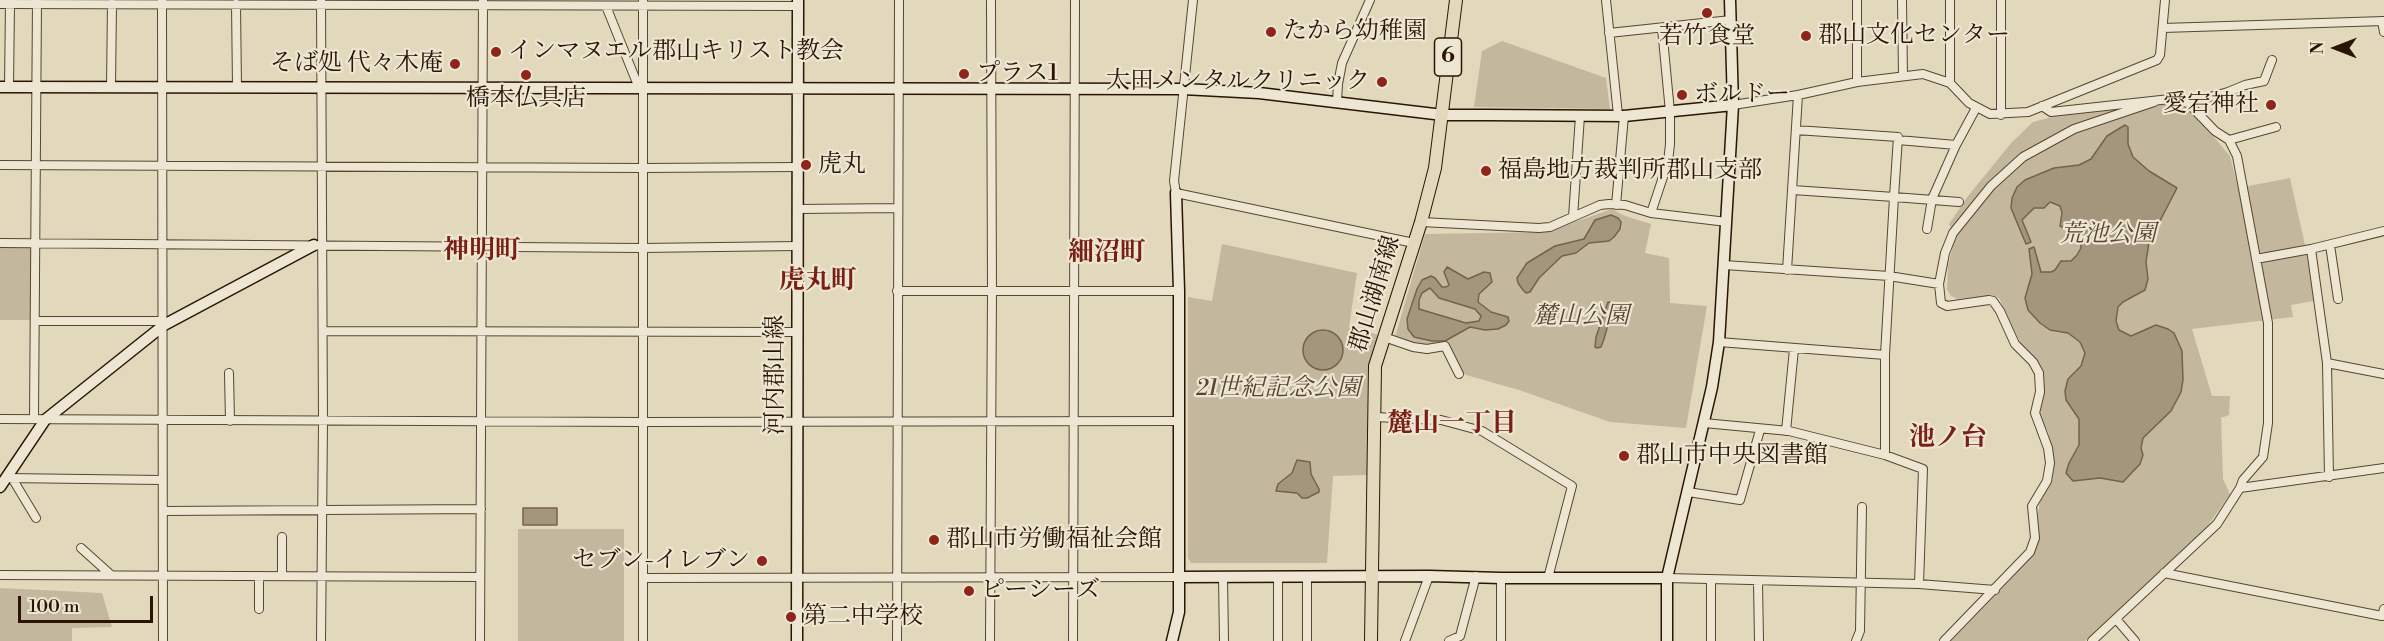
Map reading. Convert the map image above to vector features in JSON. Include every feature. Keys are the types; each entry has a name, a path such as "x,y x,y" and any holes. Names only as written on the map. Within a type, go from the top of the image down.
{"main road":[{"name":"郡山湖南線","path":"1371,641 1375,366 1435,168 1456,0"}],"street":[{"path":"897,641 899,0"},
{"path":"990,641 991,0"},
{"path":"1073,641 1075,0"},
{"path":"1172,641 1179,612 1179,291 1174,181 1193,0"},
{"path":"1337,102 1342,63 1370,0"},
{"path":"1606,0 1621,115 1616,205"},
{"path":"1667,641 1667,578 1704,423 1719,342 1733,105 1730,0"},
{"path":"1857,0 1857,82"},
{"path":"1902,0 1903,76"},
{"path":"1950,0 1950,83"},
{"path":"2001,0 2001,115"},
{"path":"10,3 5,87 1183,89 1258,93 1443,115 1580,116 1670,112 1733,105 1798,95 1857,82 1923,74 1950,83 1976,108 1990,114 2028,112 2157,60 2160,55 2165,0"},
{"path":"162,1 164,87 163,641"},
{"path":"0,3 112,4 162,1 236,4 543,3 606,6 643,3 798,3"},
{"path":"37,2 36,321 39,419"},
{"path":"321,3 321,166 318,246 323,331 321,641"},
{"path":"480,641 483,3"},
{"path":"643,3 641,88 643,641"},
{"name":"河内郡山線","path":"797,641 798,3"},
{"path":"111,87 112,4"},
{"path":"236,4 237,87"},
{"path":"606,6 641,88"},
{"path":"1609,33 1731,20"},
{"path":"2163,28 2383,21 2384,32"},
{"path":"1650,213 1668,162 1670,112 1662,28"},
{"path":"2042,106 2051,112 2160,99 2188,103 2264,81 2272,60"},
{"path":"1787,270 1798,95"},
{"path":"1944,641 2030,552 2035,538 2032,506 2047,481 2050,463 2048,448 2035,413 2040,392 2039,373 2033,362 2015,344 1993,301 1947,306 1941,303 1939,284 1945,253 1953,233 1991,186 2023,157 2074,129 2160,99"},
{"path":"2092,641 2217,524 2243,480 2262,457 2268,423 2268,323 2237,156 2229,140 2215,132 2188,103"},
{"path":"1927,229 1932,200 1956,145 1976,108"},
{"path":"1573,217 1580,116"},
{"path":"2229,140 2276,127"},
{"path":"1796,130 1898,137 1898,140 1956,145"},
{"path":"1885,455 1885,356 1898,140"},
{"path":"0,165 483,165 643,168 799,166"},
{"path":"1793,190 1959,202"},
{"path":"1176,193 1414,243"},
{"path":"1420,222 1539,228 1550,226 1600,205 1616,205 1650,213 1727,222"},
{"path":"798,209 897,208"},
{"path":"2256,259 2312,249 2384,231"},
{"path":"0,243 642,248 798,246"},
{"path":"2330,244 2338,299"},
{"path":"6,481 39,419 164,323 318,246"},
{"path":"2312,249 2327,363 2329,477"},
{"path":"1724,265 1889,276 1939,284"},
{"path":"897,291 1179,291"},
{"path":"36,321 164,323"},
{"path":"323,331 797,332"},
{"path":"1384,337 1426,349 1445,346 1459,374"},
{"path":"1719,342 1885,356"},
{"path":"1786,431 1794,349"},
{"path":"2327,363 2384,374"},
{"path":"229,373 230,421"},
{"path":"1374,417 1441,420 1482,431 1572,486 1548,578"},
{"path":"0,419 643,422 1178,421"},
{"path":"1704,423 1786,431 1885,455 1923,469 1919,584"},
{"path":"1688,492 1740,500 1760,430"},
{"path":"2240,488 2384,468"},
{"path":"6,481 162,480"},
{"path":"6,481 36,518"},
{"path":"1856,641 1860,631 1862,507"},
{"path":"162,511 481,509"},
{"path":"282,537 282,576"},
{"path":"81,548 111,575"},
{"path":"2164,573 2382,616 2384,609"},
{"path":"0,575 480,576"},
{"path":"258,609 259,576"},
{"path":"1278,576 1278,641"},
{"path":"1306,576 1306,641"},
{"path":"1405,641 1429,576"},
{"path":"643,578 1476,576 1919,584 1995,590"},
{"path":"1449,641 1460,636 1476,576"},
{"path":"1224,577 1224,641"},
{"path":"1501,641 1502,578"},
{"path":"1711,580 1711,641"},
{"path":"1758,582 1759,641"},
{"path":"2116,619 2135,641"}],"green space":[{"path":"1502,41 1606,78 1610,109 1474,107 1482,51"},
{"name":"荒池公園","path":"2143,101 2173,103 2196,116 2230,156 2238,188 2290,178 2305,245 2314,301 2291,305 2293,317 2192,329 2212,396 2230,396 2229,415 2221,418 2223,479 2230,494 2205,530 2085,641 1951,641 2009,581 2035,550 2038,539 2037,519 2040,502 2050,482 2053,460 2048,432 2040,418 2043,378 2041,367 2021,344 1999,298 1992,296 1958,299 1951,296 1947,289 1948,266 1955,237 1949,224 1968,196 2012,142 2033,122"},
{"name":"麓山公園","path":"1612,209 1625,216 1651,224 1645,253 1669,258 1670,303 1707,306 1686,428 1610,422 1519,390 1466,375 1462,373 1444,343 1426,346 1395,337 1425,234 1546,232"},
{"name":"21世紀記念公園","path":"1222,244 1357,273 1349,327 1379,335 1368,370 1367,475 1333,476 1327,563 1191,563 1188,558 1188,297 1212,301"},
{"path":"0,248 34,248 34,320 0,320"},
{"path":"518,529 624,529 624,641 518,641"},
{"path":"0,588 102,593 112,627 72,628 72,641 0,641"}],"shaded area":[{"path":"2125,125 2128,127 2128,144 2133,157 2149,171 2177,188 2149,242 2146,262 2148,279 2145,290 2118,307 2116,321 2119,330 2131,336 2156,325 2174,333 2182,351 2183,380 2181,392 2171,411 2143,438 2141,448 2143,455 2140,464 2123,482 2100,478 2073,481 2066,473 2079,445 2079,419 2066,400 2065,391 2068,379 2081,366 2085,353 2080,342 2068,333 2050,330 2040,323 2028,310 2025,298 2032,274 2029,249 2034,247 2041,272 2051,272 2061,261 2071,261 2077,255 2081,248 2080,239 2076,234 2060,226 2062,213 2060,206 2050,202 2044,208 2034,208 2022,220 2031,242 2026,244 2011,208 2012,198 2017,187 2025,180 2054,168 2079,165 2091,159 2107,136"},
{"path":"1611,215 1621,222 1620,229 1614,237 1609,241 1589,243 1576,253 1562,256 1539,278 1530,292 1526,293 1523,290 1517,278 1527,263 1555,246 1584,239 1595,220"},
{"path":"1447,267 1468,279 1484,272 1490,273 1492,282 1479,294 1478,302 1491,312 1508,317 1509,321 1506,325 1498,329 1485,330 1470,327 1445,341 1414,337 1408,329 1407,319 1417,289 1422,280 1431,276 1442,287 1446,287 1449,285 1444,272","holes":["1430,288 1439,298 1475,309 1481,316 1479,321 1466,323 1419,309 1422,293"]},
{"path":"1608,302 1614,303 1601,347 1597,348 1595,347 1596,337"},
{"path":"1323,330 1331,331 1337,336 1342,342 1342,358 1337,364 1331,369 1323,370 1315,369 1309,364 1304,358 1303,350 1304,342 1309,336 1315,331"},
{"path":"1297,460 1310,462 1311,474 1319,489 1319,492 1307,498 1302,498 1297,493 1276,491 1278,484 1292,473"},
{"path":"523,508 557,508 557,525 523,525"}],"place":[{"name":"若竹食堂","path":"1707,13"},
{"name":"たから幼稚園","path":"1271,32"},
{"name":"郡山文化センター","path":"1806,36"},
{"name":"インマヌエル郡山キリスト教会","path":"496,52"},
{"name":"そば処 代々木庵","path":"455,64"},
{"name":"プラス1","path":"964,74"},
{"name":"橋本仏具店","path":"526,75"},
{"name":"太田メンタルクリニック","path":"1382,82"},
{"name":"ボルドー","path":"1682,95"},
{"name":"愛宕神社","path":"2271,105"},
{"name":"虎丸","path":"806,165"},
{"name":"福島地方裁判所郡山支部","path":"1486,171"},
{"name":"郡山市中央図書館","path":"1624,456"},
{"name":"郡山市労働福祉会館","path":"934,540"},
{"name":"セブン-イレブン","path":"762,561"},
{"name":"ピーシーズ","path":"969,591"},
{"name":"第二中学校","path":"791,617"}],"district":[{"name":"神明町","path":"482,252"},
{"name":"細沼町","path":"1107,254"},
{"name":"虎丸町","path":"818,282"},
{"name":"麓山一丁目","path":"1452,425"},
{"name":"池ノ台","path":"1948,439"}]}
